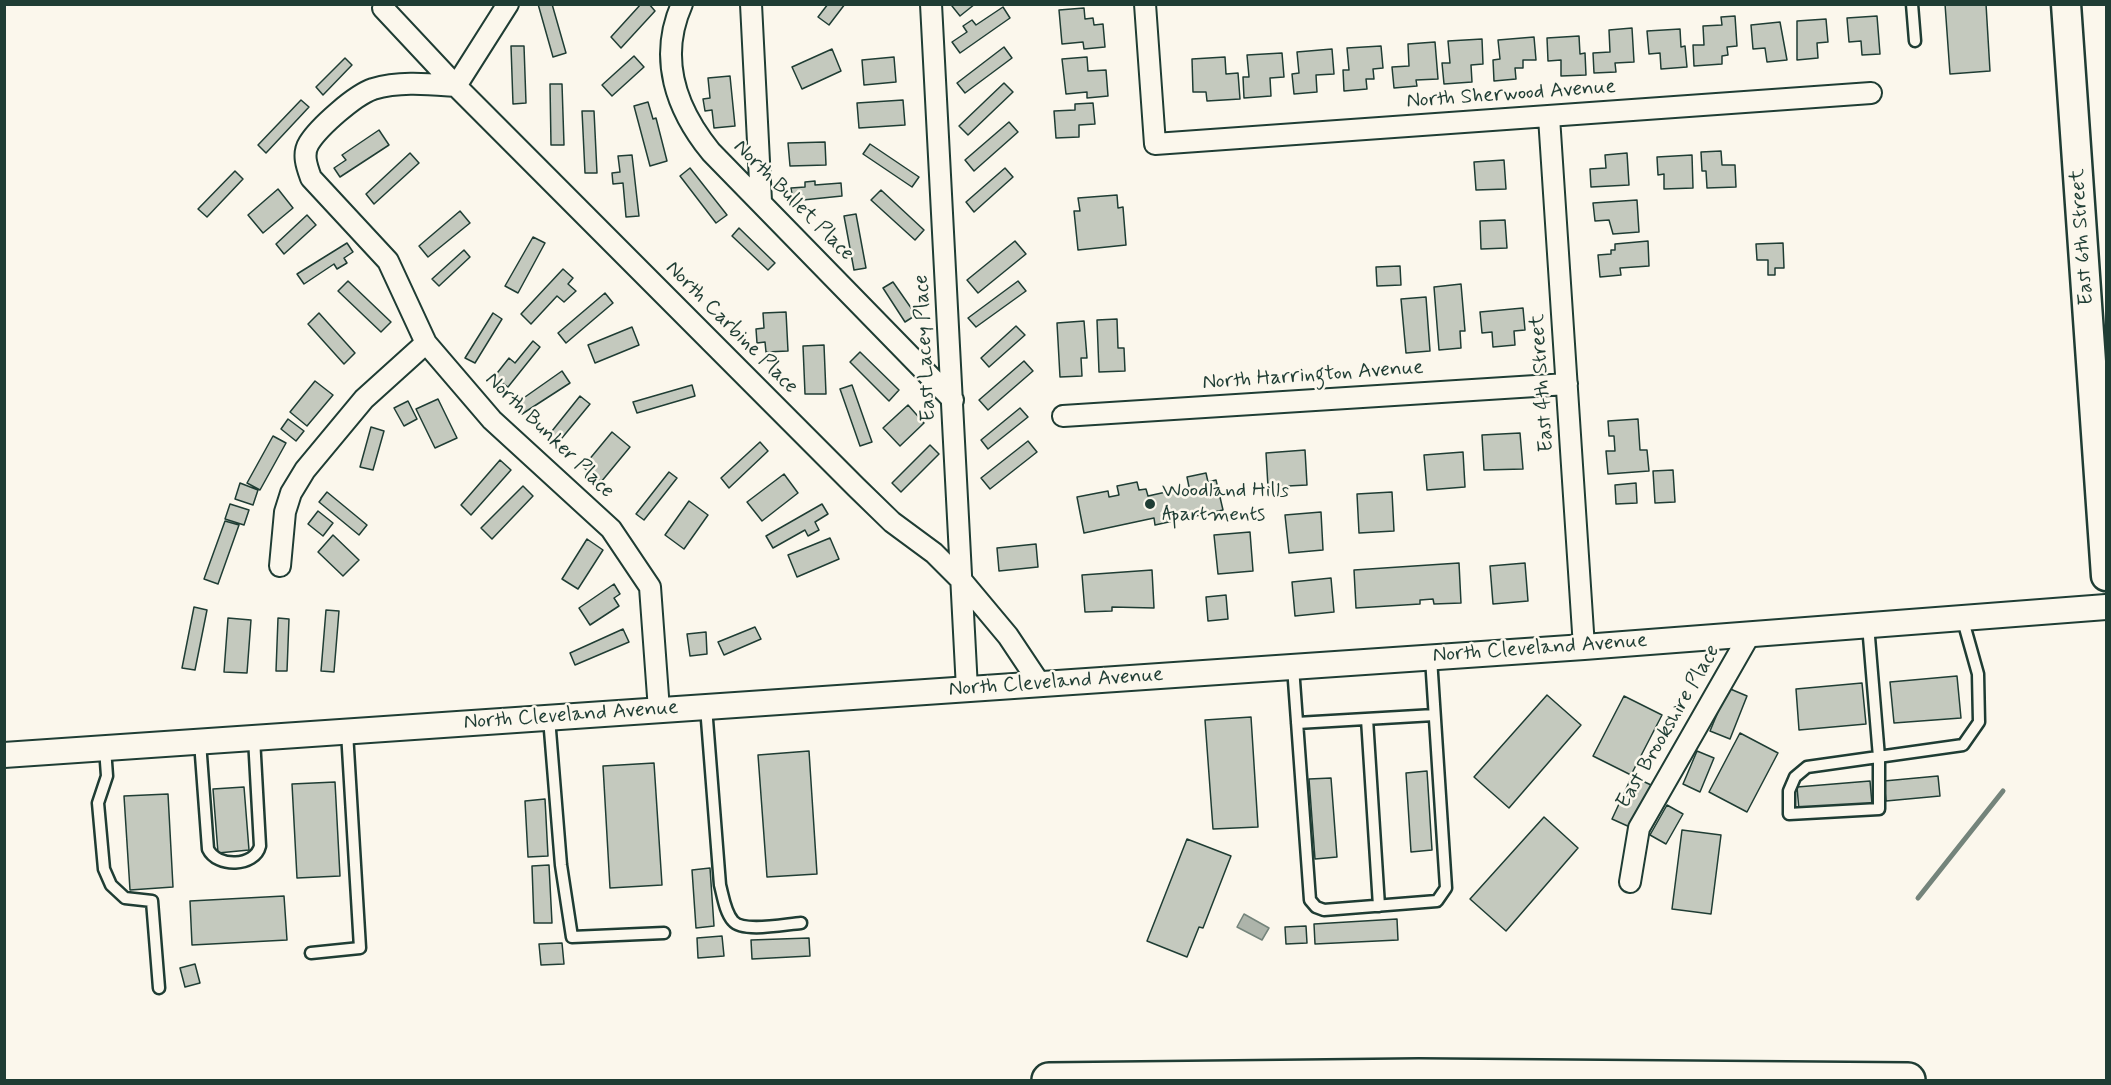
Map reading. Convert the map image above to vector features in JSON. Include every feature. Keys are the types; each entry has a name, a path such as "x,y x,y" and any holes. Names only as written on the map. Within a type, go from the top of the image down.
{"highway":[{"path":"1049,1080 1419,1076 1908,1080"}],"main road":[{"name":"East 6th Street","path":"2071,5 2106,576"}],"street":[{"path":"456,86 508,4"},
{"name":"North Bullet Place","path":"682,4 675,24 670,66 682,110 693,130 711,152 953,399"},
{"path":"751,4 761,201"},
{"name":"East Lacey Place","path":"931,4 967,689"},
{"name":"North Sherwood Avenue","path":"1145,4 1155,144 1871,93"},
{"name":"North Carbine Place","path":"383,8 456,86 856,487 892,522 934,553 962,581 1008,636 1040,684"},
{"name":"North Bunker Place","path":"456,86 399,84 364,93 333,118 308,144 305,162 317,186 388,261 426,343 492,420 611,529 650,587 659,710"},
{"name":"East 4th Street","path":"1549,117 1584,646"},
{"path":"280,566 285,512 291,493 305,470 364,399 426,343"},
{"name":"North Harrington Avenue","path":"1063,416 1567,384"},
{"name":"North Cleveland Avenue","path":"4,755 1431,657 2106,607"},
{"name":"East Brookshire Place","path":"1630,882 1639,828 1750,634"}],"lane":[{"path":"1912,4 1915,41"},
{"path":"1868,624 1879,757 1879,809 1788,814 1789,791 1795,777 1807,766 1879,757 1963,745 1979,722 1978,674 1962,617"},
{"path":"1293,666 1310,900 1316,907 1324,910 1437,901 1446,888 1431,657"},
{"path":"706,707 720,885 727,909 733,922 744,928 801,923"},
{"path":"1297,723 1434,715"},
{"path":"549,718 561,865 572,937 664,933"},
{"path":"1367,719 1379,906"},
{"path":"310,952 360,948 347,732"},
{"path":"200,742 208,849 212,857 220,862 239,861 252,859 258,854 260,846 254,738"},
{"path":"105,748 107,776 98,802 104,869 111,885 125,898 152,901 159,988"}],"shaded area":[{"path":"1244,914 1269,928 1262,940 1237,927"}],"building":[{"path":"538,4 552,4 566,53 553,57"},
{"path":"641,4 649,4 655,11 621,48 611,37"},
{"path":"828,4 845,4 829,25 818,17"},
{"path":"954,4 975,4 960,16 952,6"},
{"path":"1945,4 1986,4 1990,71 1950,74"},
{"path":"1003,7 1010,18 960,53 952,42 967,32 963,26 972,20 976,25"},
{"path":"1084,8 1085,19 1093,18 1094,25 1103,24 1105,47 1084,49 1083,42 1062,44 1059,10"},
{"path":"1735,16 1737,46 1727,47 1728,55 1722,56 1722,64 1694,66 1693,45 1704,45 1703,26 1722,25 1721,17"},
{"path":"1877,16 1880,54 1862,55 1861,41 1849,42 1847,18"},
{"path":"1826,19 1828,42 1817,43 1818,58 1797,60 1797,21"},
{"path":"1780,22 1787,60 1767,62 1765,48 1753,49 1751,25"},
{"path":"1632,28 1634,62 1615,63 1616,72 1594,73 1593,53 1610,52 1609,30"},
{"path":"1680,29 1681,47 1685,46 1687,67 1661,69 1660,53 1649,54 1647,31"},
{"path":"1579,36 1580,54 1585,53 1586,75 1561,76 1561,60 1548,61 1547,38"},
{"path":"1534,37 1536,60 1523,60 1523,68 1515,68 1516,79 1494,81 1493,60 1500,59 1498,40"},
{"path":"1482,39 1483,64 1471,65 1472,82 1444,84 1442,63 1450,63 1448,41"},
{"path":"1435,42 1438,79 1416,80 1417,86 1394,88 1392,67 1409,66 1408,44"},
{"path":"511,46 524,46 526,103 513,104"},
{"path":"1381,46 1383,68 1373,69 1374,79 1366,79 1367,89 1344,91 1343,70 1349,70 1347,48"},
{"path":"1004,47 1012,58 965,93 957,83"},
{"path":"832,49 841,71 802,89 792,67"},
{"path":"1332,49 1334,74 1316,75 1317,92 1294,94 1292,74 1299,73 1297,52"},
{"path":"1282,53 1284,77 1270,78 1271,96 1244,98 1243,77 1249,77 1247,55"},
{"path":"634,56 644,67 612,96 602,85"},
{"path":"894,57 896,82 864,85 862,60"},
{"path":"1087,57 1088,71 1106,70 1108,96 1087,98 1087,92 1066,94 1062,59"},
{"path":"1225,57 1226,74 1238,73 1240,99 1207,101 1206,92 1193,92 1192,59"},
{"path":"345,58 352,65 323,95 316,87"},
{"path":"730,76 735,126 714,128 712,110 705,111 703,99 710,98 708,78"},
{"path":"1004,83 1013,92 968,135 959,126"},
{"path":"550,84 562,84 564,145 551,145"},
{"path":"301,100 309,107 266,153 258,145"},
{"path":"903,100 905,125 859,128 857,103"},
{"path":"648,102 653,119 656,118 667,161 650,166 634,106"},
{"path":"1093,103 1095,124 1079,125 1079,137 1056,138 1054,111 1075,110 1075,104"},
{"path":"582,111 594,111 597,173 585,173"},
{"path":"1009,122 1018,132 974,171 965,160"},
{"path":"379,130 389,145 340,177 334,168 346,160 342,155"},
{"path":"825,142 826,165 790,166 788,143"},
{"path":"870,144 919,177 912,187 863,154"},
{"path":"1721,151 1722,165 1735,165 1736,187 1707,188 1706,171 1702,171 1701,152"},
{"path":"410,153 419,163 374,204 366,194"},
{"path":"1627,153 1629,185 1591,187 1590,169 1606,168 1605,155"},
{"path":"632,155 639,216 626,217 623,183 613,184 612,173 620,172 618,156"},
{"path":"1692,155 1693,188 1664,189 1664,174 1658,175 1657,157"},
{"path":"1504,160 1506,189 1476,190 1474,162"},
{"path":"690,168 727,215 716,223 680,176"},
{"path":"1005,168 1013,177 974,212 966,202"},
{"path":"235,171 243,179 207,217 198,209"},
{"path":"815,181 815,185 841,183 842,196 793,201 791,188 805,187 805,182"},
{"path":"278,189 293,208 263,233 248,215"},
{"path":"881,190 924,230 915,240 871,200"},
{"path":"1117,195 1118,208 1123,207 1126,245 1078,250 1074,211 1080,211 1078,198"},
{"path":"1637,200 1639,232 1613,234 1609,220 1595,221 1593,203"},
{"path":"460,211 470,223 428,257 419,246"},
{"path":"856,214 866,268 854,270 844,216"},
{"path":"307,215 316,225 284,254 276,244"},
{"path":"1505,220 1507,248 1481,249 1480,221"},
{"path":"739,228 775,263 768,270 732,236"},
{"path":"533,237 545,243 518,293 505,286"},
{"path":"1015,241 1026,254 978,293 967,280"},
{"path":"1648,241 1649,266 1620,268 1621,275 1600,277 1598,255 1611,254 1611,250 1615,250 1615,244"},
{"path":"347,243 353,252 344,258 347,263 337,269 334,264 304,284 297,274"},
{"path":"1783,243 1784,268 1775,268 1775,275 1768,275 1768,260 1757,260 1756,244"},
{"path":"464,250 470,257 439,286 432,279"},
{"path":"1400,266 1401,285 1377,286 1376,267"},
{"path":"563,269 573,278 568,284 576,291 564,302 557,296 531,324 521,314"},
{"path":"348,281 391,322 381,332 338,291"},
{"path":"1018,281 1026,291 976,327 968,318"},
{"path":"893,282 916,315 905,322 883,288"},
{"path":"1461,284 1465,331 1460,331 1461,348 1439,350 1434,287"},
{"path":"605,293 613,303 566,343 558,333"},
{"path":"1426,297 1430,351 1406,353 1401,299"},
{"path":"1523,308 1525,330 1514,331 1515,345 1493,347 1492,332 1482,333 1480,312"},
{"path":"786,312 788,351 766,352 765,342 757,343 756,329 764,328 763,313"},
{"path":"319,313 355,353 344,364 308,324"},
{"path":"493,313 502,319 475,363 465,358"},
{"path":"1117,319 1118,348 1124,348 1125,371 1099,372 1097,320"},
{"path":"1084,321 1087,358 1081,358 1082,376 1060,377 1057,323"},
{"path":"1016,326 1025,335 989,367 981,358"},
{"path":"632,327 639,345 595,363 588,345"},
{"path":"533,341 540,347 508,387 494,377 509,358 515,363"},
{"path":"824,345 826,394 805,394 803,346"},
{"path":"860,352 899,390 889,401 850,362"},
{"path":"1024,361 1033,371 988,410 979,400"},
{"path":"562,371 570,383 522,414 515,404"},
{"path":"315,381 333,395 307,426 290,412"},
{"path":"692,385 695,396 637,413 633,402"},
{"path":"852,385 872,442 860,446 840,389"},
{"path":"580,396 590,404 557,444 548,436"},
{"path":"438,399 457,438 435,448 416,409"},
{"path":"408,401 417,419 404,426 394,408"},
{"path":"908,405 924,423 900,446 883,428"},
{"path":"1020,408 1028,417 988,449 981,440"},
{"path":"288,419 304,431 296,441 281,429"},
{"path":"1638,419 1640,450 1647,450 1649,471 1608,474 1606,451 1615,451 1614,436 1609,436 1608,421"},
{"path":"371,427 384,431 373,470 360,467"},
{"path":"612,432 630,447 601,482 583,467"},
{"path":"1520,433 1523,469 1484,470 1482,435"},
{"path":"273,436 286,443 260,490 247,483"},
{"path":"1028,441 1037,452 990,489 981,478"},
{"path":"760,442 768,451 729,488 721,478"},
{"path":"930,445 939,454 901,492 892,483"},
{"path":"1305,450 1307,485 1268,487 1266,453"},
{"path":"1463,452 1465,487 1427,490 1424,455"},
{"path":"500,460 511,470 471,515 461,505"},
{"path":"1673,470 1675,502 1655,503 1653,471"},
{"path":"669,472 677,478 644,520 636,514"},
{"name":"Woodland Hills Apartments","path":"1206,473 1208,482 1216,480 1223,510 1155,525 1154,518 1084,533 1077,497 1108,491 1109,497 1119,495 1117,486 1137,482 1139,490 1146,489 1148,496 1189,487 1187,477"},
{"path":"784,474 798,493 762,521 747,502"},
{"path":"240,483 258,490 253,505 235,499"},
{"path":"1636,483 1637,503 1616,504 1615,485"},
{"path":"523,486 533,496 492,539 481,528"},
{"path":"327,492 367,525 359,535 319,502"},
{"path":"1392,492 1394,531 1359,533 1357,494"},
{"path":"689,501 708,515 684,549 665,535"},
{"path":"230,504 249,510 244,525 225,519"},
{"path":"822,504 828,514 815,522 819,530 808,536 805,530 773,548 766,536"},
{"path":"318,511 333,523 323,536 308,524"},
{"path":"1321,512 1323,550 1289,553 1285,515"},
{"path":"225,521 239,525 218,584 204,579"},
{"path":"1250,532 1253,571 1218,574 1214,535"},
{"path":"333,535 359,560 343,576 318,552"},
{"path":"830,538 839,559 797,577 788,555"},
{"path":"587,539 603,550 578,589 562,579"},
{"path":"1036,544 1038,567 999,571 997,548"},
{"path":"1459,563 1461,603 1434,604 1433,599 1420,600 1420,604 1356,608 1354,570"},
{"path":"1525,563 1528,601 1493,604 1490,566"},
{"name":"Woodland Hills Apartments","path":"1152,570 1154,608 1112,607 1112,611 1085,612 1082,575"},
{"path":"1331,578 1334,612 1295,616 1292,582"},
{"path":"614,584 620,594 614,598 619,606 590,625 579,608"},
{"path":"1226,595 1228,619 1208,621 1206,597"},
{"path":"194,607 207,610 195,670 182,668"},
{"path":"326,610 339,611 334,672 321,671"},
{"path":"228,618 251,620 247,673 224,672"},
{"path":"278,618 289,619 287,671 276,671"},
{"path":"755,627 761,639 724,655 718,642"},
{"path":"623,629 629,642 575,665 570,653"},
{"path":"706,632 707,654 690,656 687,634"},
{"path":"1957,676 1961,718 1894,723 1890,682"},
{"path":"1862,683 1866,724 1799,730 1796,689"},
{"path":"1728,688 1747,696 1730,739 1710,731"},
{"path":"1547,695 1581,725 1509,808 1474,777"},
{"path":"1624,696 1662,715 1631,775 1593,756"},
{"path":"1251,717 1258,827 1213,829 1205,720"},
{"path":"1740,733 1778,753 1747,812 1709,792"},
{"path":"809,751 817,874 767,877 758,755"},
{"path":"1697,751 1714,758 1700,792 1683,784"},
{"path":"654,763 662,885 610,888 603,766"},
{"path":"1427,771 1432,850 1411,852 1406,773"},
{"path":"1632,776 1651,785 1632,828 1612,819"},
{"path":"1938,776 1940,796 1886,801 1884,781"},
{"path":"1331,778 1337,857 1315,859 1309,779"},
{"path":"1870,781 1872,804 1799,810 1797,787"},
{"path":"335,782 340,876 297,878 292,784"},
{"path":"244,787 249,850 218,853 213,789"},
{"path":"168,794 173,887 130,890 124,796"},
{"path":"545,799 548,856 528,857 525,801"},
{"path":"1667,805 1683,814 1666,844 1650,835"},
{"path":"1544,817 1578,848 1506,931 1470,899"},
{"path":"1682,830 1721,835 1711,914 1672,909"},
{"path":"1187,839 1231,856 1203,928 1199,927 1187,957 1147,941"},
{"path":"549,865 552,923 534,923 532,866"},
{"path":"710,868 714,926 696,928 692,870"},
{"path":"284,896 287,940 192,945 190,901"},
{"path":"1397,919 1398,940 1315,944 1314,924"},
{"path":"1306,926 1307,943 1286,944 1285,927"},
{"path":"722,936 724,956 698,958 697,938"},
{"path":"809,938 810,956 752,959 751,940"},
{"path":"562,943 564,964 541,965 539,944"},
{"path":"195,964 200,983 185,987 180,968"}],"waterway":[{"path":"1918,898 2003,791"}],"place":[{"name":"Woodland Hills Apartments","path":"1150,504"}]}
